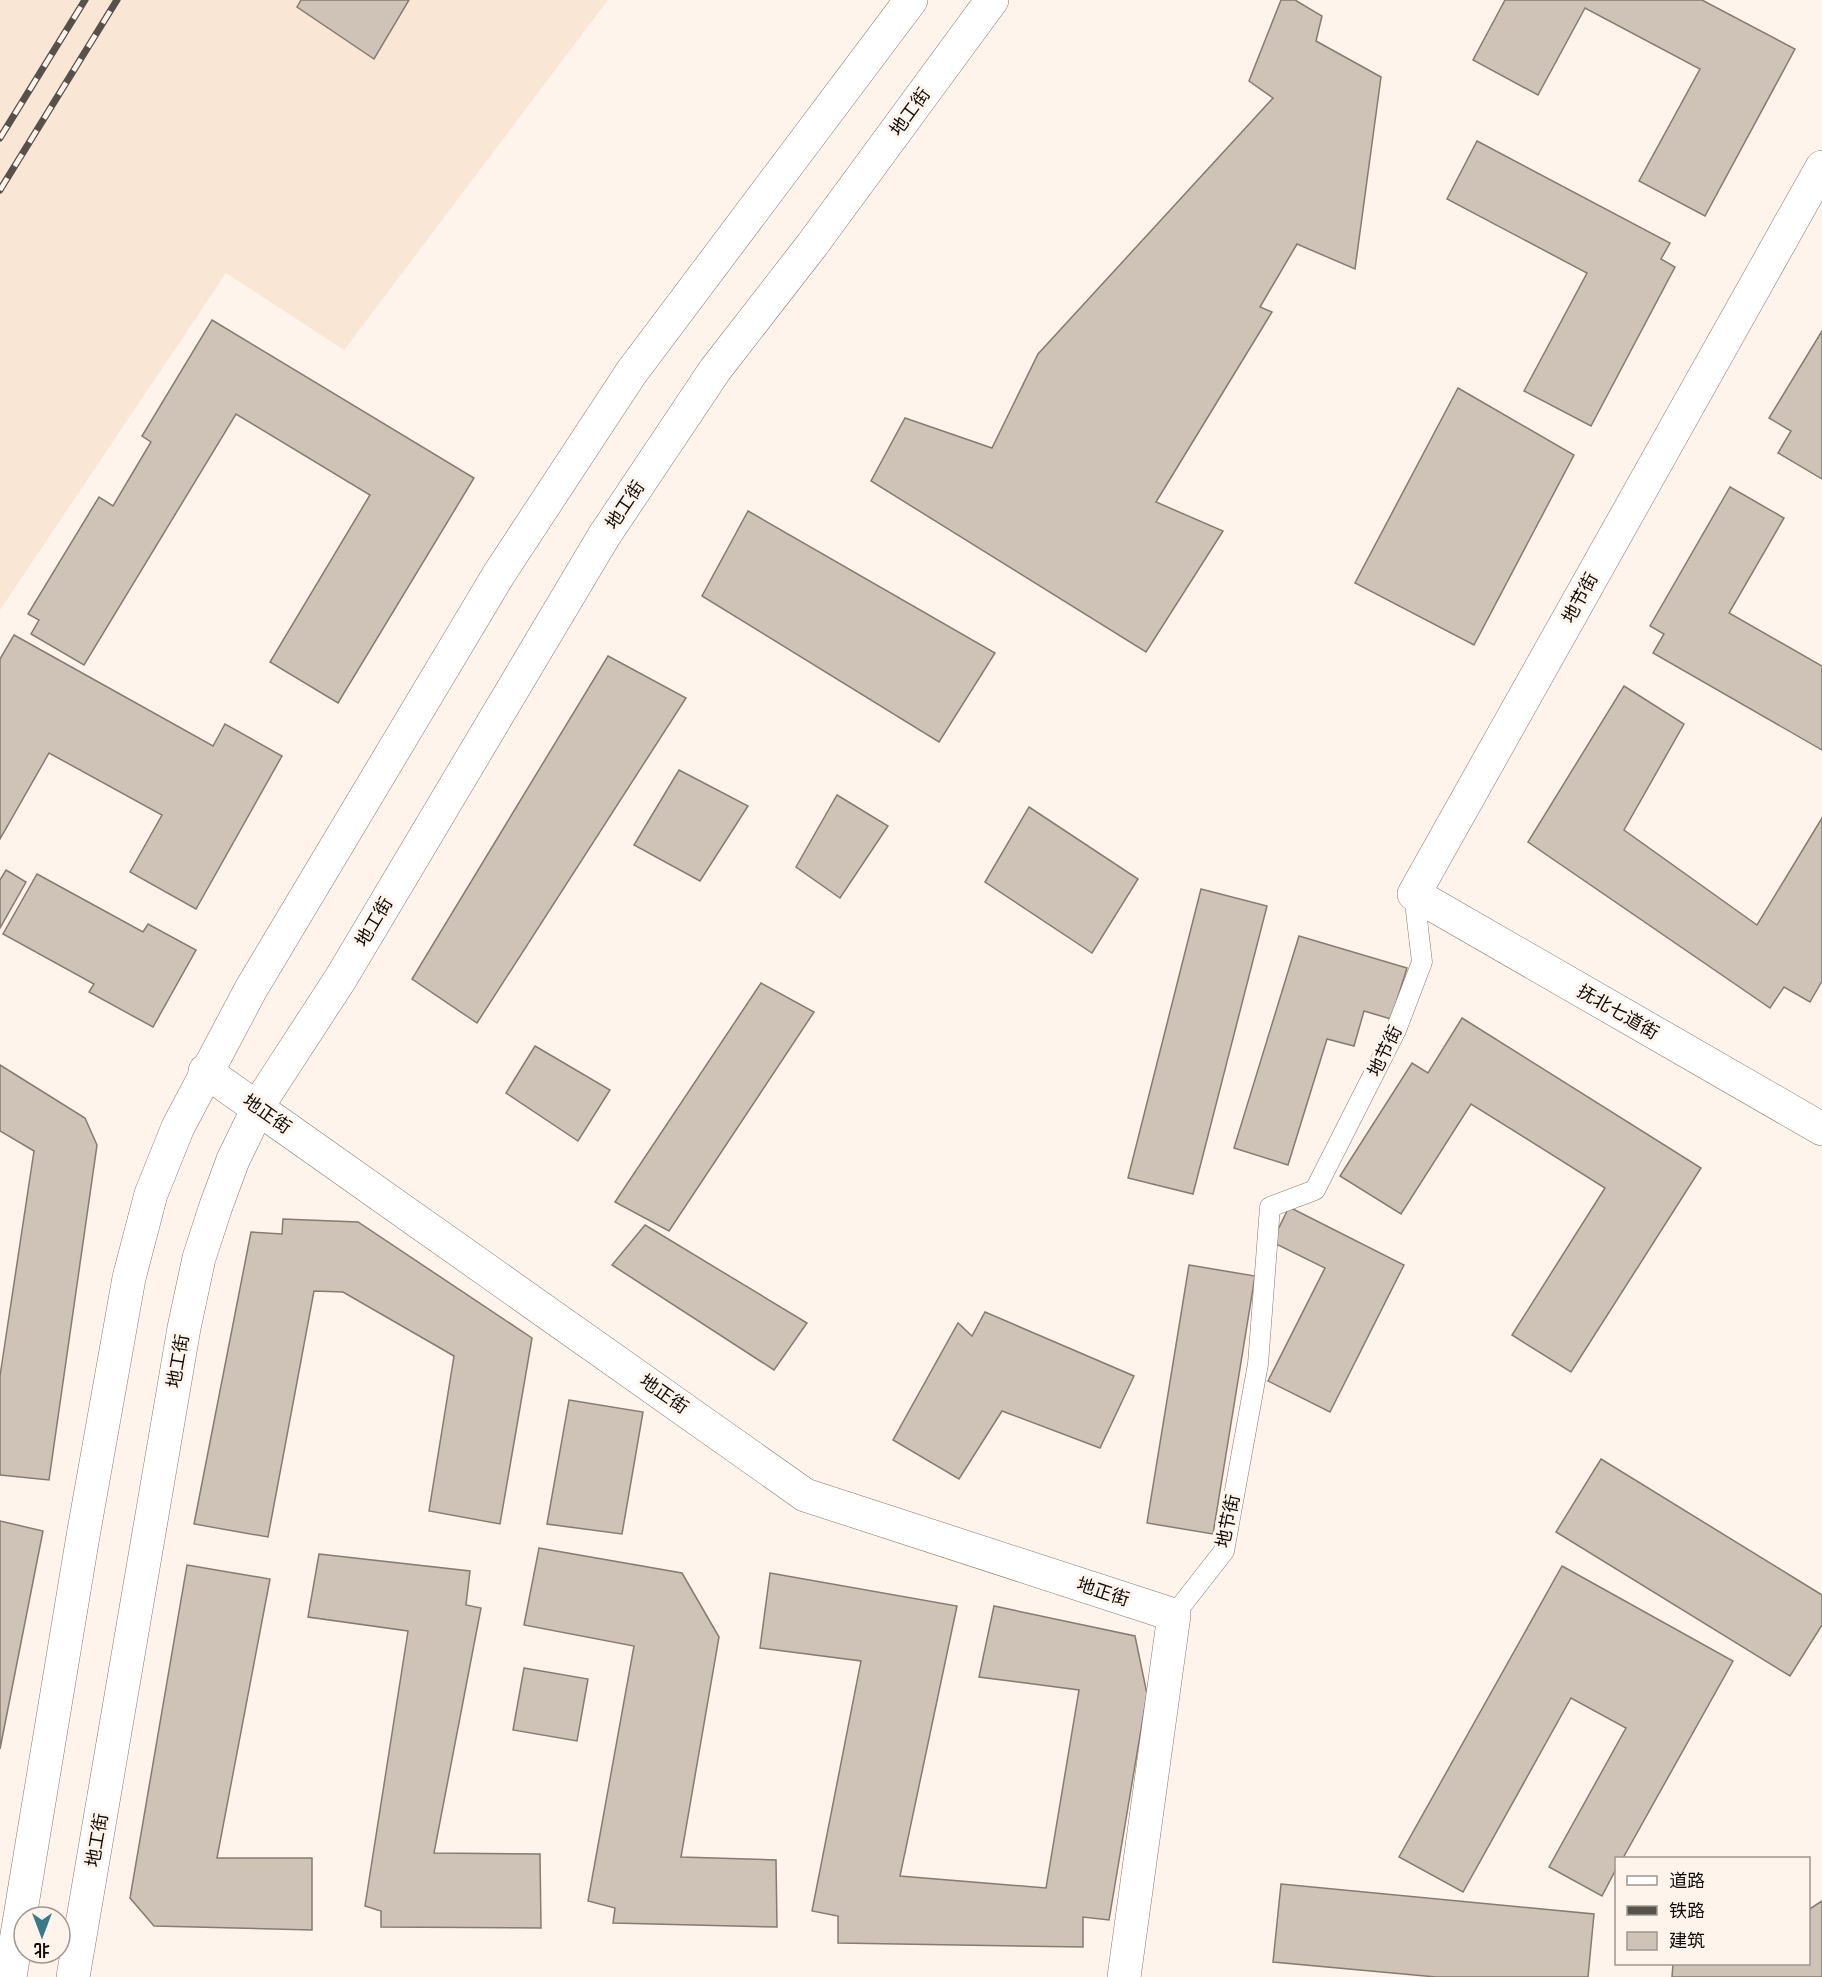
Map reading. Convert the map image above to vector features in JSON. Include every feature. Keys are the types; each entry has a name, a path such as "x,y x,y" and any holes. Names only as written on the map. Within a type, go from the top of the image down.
{"main road":[{"path":"10,1977 83,1536 129,1278 151,1194 178,1127 205,1071 251,988 499,574 631,373 911,0"},
{"name":"地工街","path":"74,1977 186,1316 199,1258 233,1160 259,1107 340,978 604,536 714,370 819,235 992,0"},
{"name":"地节街","path":"1414,894 1822,166"},
{"name":"抚北七道街","path":"1414,894 1822,1129"},
{"name":"地正街","path":"205,1071 806,1495 1174,1615"},
{"path":"1124,1977 1174,1615"}],"lane":[{"name":"地节街","path":"1174,1615 1224,1551 1258,1364 1270,1208 1315,1190 1396,1030 1422,962 1414,894"}],"shaded area":[{"path":"0,0 608,0 344,350 226,273 0,610"}],"building":[{"path":"301,0 409,0 374,59 297,7"},
{"path":"1281,0 1295,0 1322,16 1316,41 1381,77 1355,269 1297,244 1260,307 1272,312 1156,502 1223,531 1146,652 871,481 905,418 992,448 1038,354 1273,98 1249,81"},
{"path":"1505,0 1702,0 1795,49 1705,216 1639,181 1700,69 1585,8 1538,95 1473,60"},
{"path":"1477,141 1670,243 1661,259 1675,267 1591,426 1524,391 1587,273 1447,199"},
{"path":"212,320 474,478 338,703 270,662 370,495 236,414 84,665 31,634 39,620 28,614 99,497 113,506 151,442 142,436"},
{"path":"1822,331 1822,479 1778,453 1791,431 1769,418"},
{"path":"1458,388 1574,455 1474,645 1355,583"},
{"path":"1730,487 1784,518 1729,613 1822,666 1822,750 1653,653 1664,634 1650,626"},
{"path":"748,511 995,653 939,742 702,596"},
{"path":"14,635 213,746 225,724 282,756 196,909 130,872 162,815 49,753 0,839 0,659"},
{"path":"608,656 686,698 477,1023 412,979"},
{"path":"1624,686 1684,724 1624,830 1757,925 1822,818 1822,981 1810,1002 1784,987 1770,1008 1528,842"},
{"path":"679,770 748,806 700,881 634,845"},
{"path":"837,795 888,826 840,898 796,867"},
{"path":"1029,807 1138,879 1092,953 985,882"},
{"path":"6,870 26,882 0,928 0,880"},
{"path":"37,874 143,932 148,924 196,950 153,1027 89,992 94,984 3,934"},
{"path":"1201,889 1267,906 1193,1194 1128,1178"},
{"path":"1299,936 1407,968 1391,1019 1364,1011 1354,1046 1327,1039 1288,1165 1234,1148"},
{"path":"761,983 814,1012 669,1231 615,1202"},
{"path":"1462,1018 1701,1168 1571,1372 1512,1335 1605,1188 1471,1104 1401,1214 1340,1176 1412,1063 1428,1073"},
{"path":"535,1046 610,1090 578,1141 506,1093"},
{"path":"0,1065 85,1118 97,1145 49,1480 0,1475 0,1376 34,1151 0,1131"},
{"path":"1289,1207 1404,1265 1330,1412 1268,1381 1325,1268 1272,1242"},
{"path":"283,1219 358,1222 532,1338 500,1524 429,1511 454,1356 343,1292 314,1291 268,1537 194,1524 251,1232 282,1234"},
{"path":"645,1225 807,1323 774,1370 612,1265"},
{"path":"1189,1265 1255,1276 1213,1534 1147,1523"},
{"path":"985,1312 1134,1376 1100,1448 1002,1411 959,1479 893,1440 958,1323 972,1336"},
{"path":"569,1400 643,1412 622,1534 547,1524"},
{"path":"1601,1459 1822,1595 1822,1625 1790,1676 1556,1532"},
{"path":"0,1521 43,1531 0,1749"},
{"path":"539,1548 682,1573 719,1637 681,1857 776,1860 777,1927 613,1923 615,1908 588,1901 634,1646 524,1625"},
{"path":"319,1554 470,1571 466,1605 481,1608 434,1853 540,1854 541,1928 381,1927 381,1911 365,1906 408,1631 308,1617"},
{"path":"187,1565 270,1579 217,1858 312,1858 312,1930 154,1926 130,1898"},
{"path":"1562,1566 1733,1661 1624,1857 1615,1857 1615,1871 1602,1896 1549,1867 1626,1728 1571,1698 1463,1892 1399,1857"},
{"path":"770,1573 957,1606 900,1876 1046,1888 1079,1690 979,1677 994,1606 1135,1636 1147,1694 1109,1920 1083,1917 1083,1947 838,1943 838,1916 812,1911 861,1661 760,1648"},
{"path":"524,1668 588,1679 577,1741 513,1730"},
{"path":"1281,1884 1594,1914 1588,1977 1436,1977 1273,1962"},
{"path":"1822,1901 1822,1977 1672,1977 1673,1965 1810,1965 1810,1909"}],"railway":[{"path":"0,138 85,0"},
{"path":"0,190 117,0"}]}
